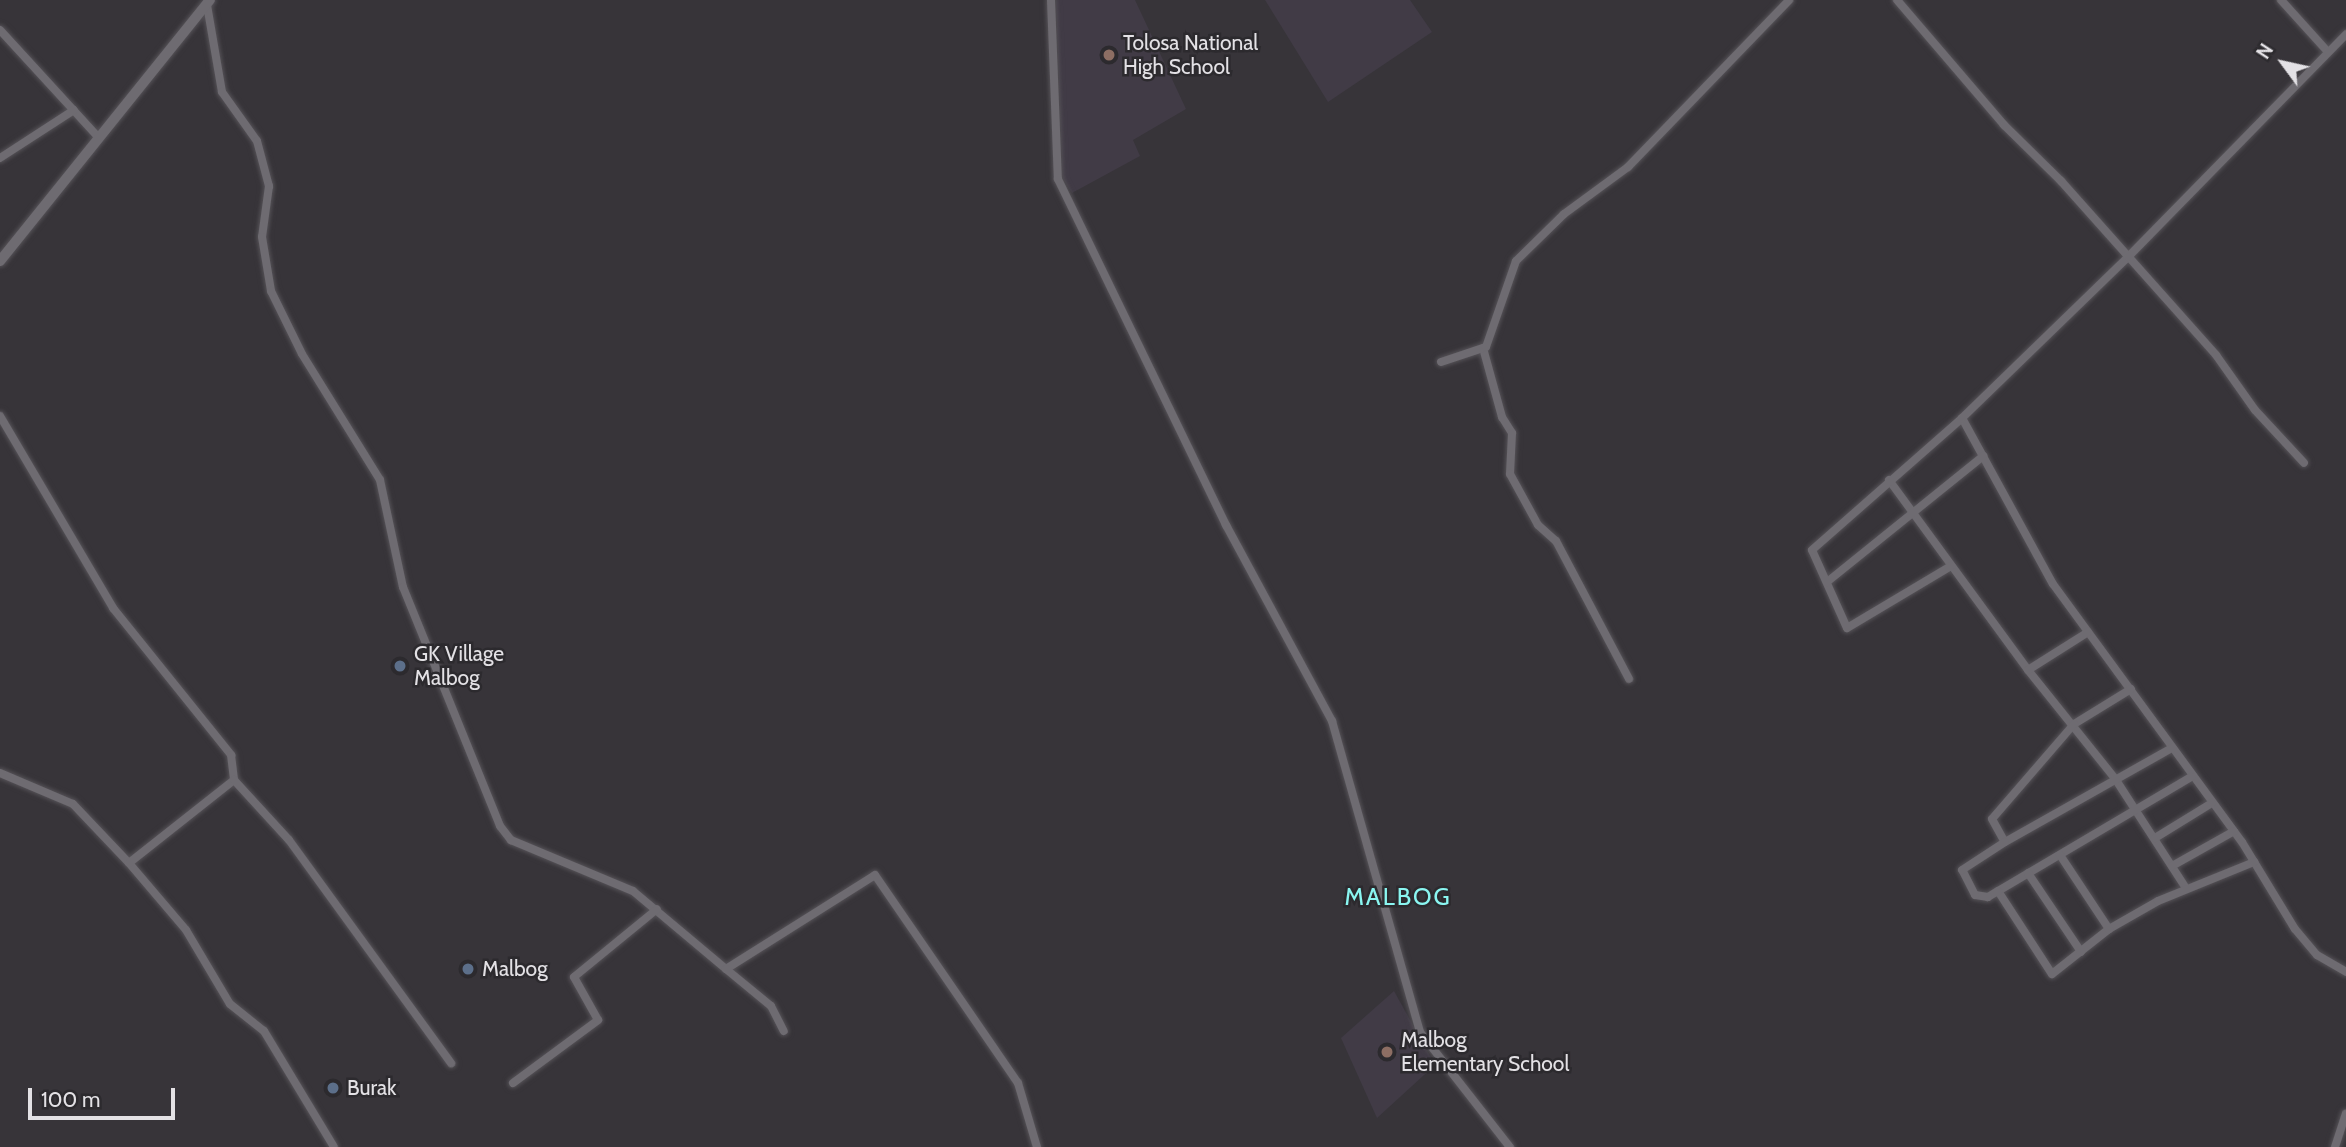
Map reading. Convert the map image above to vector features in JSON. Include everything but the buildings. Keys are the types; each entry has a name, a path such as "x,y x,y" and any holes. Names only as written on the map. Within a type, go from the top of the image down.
{"street":[{"path":"1051,0 1058,179 1226,525 1332,722 1420,1032 1508,1146"},
{"path":"1629,680 1556,541 1538,525 1510,474 1512,433 1492,388 1483,348 1516,261 1564,214 1628,167 1789,0"},
{"path":"1897,0 2004,125 2061,181 2128,257 2304,463"},
{"path":"2281,0 2328,52"},
{"path":"0,261 208,2"},
{"path":"208,2 222,92 257,141 269,186 262,237 271,291 302,354 380,480 403,587 500,826 511,840 633,891 771,1006 784,1031"},
{"path":"0,30 98,137"},
{"path":"1951,566 1847,628 1812,550 1962,418 2128,257 2346,34"},
{"path":"0,158 74,110"},
{"path":"1441,362 1483,348"},
{"path":"0,416 113,608 231,755 234,780 289,840 451,1063"},
{"path":"1962,418 2041,565 2191,777 2234,831 2317,955 2346,972"},
{"path":"1827,582 1983,456"},
{"path":"1889,480 2028,670 2074,724 2138,810 2186,888"},
{"path":"2028,670 2088,632"},
{"path":"2005,842 1992,819 2074,724 2131,689"},
{"path":"2172,748 2005,842 1962,870 1975,895 1988,897 2191,777"},
{"path":"0,773 73,804 129,863 186,930 230,1004 264,1031 334,1147"},
{"path":"129,863 234,780"},
{"path":"2155,838 2213,803"},
{"path":"2172,866 2234,831"},
{"path":"2060,855 2109,929"},
{"path":"1998,891 2052,974 2109,929 2186,888 2254,862"},
{"path":"2028,873 2081,951"},
{"path":"726,969 875,875 1018,1083 1037,1147"},
{"path":"513,1083 598,1020 574,977 657,909"},
{"path":"2334,1147 2346,1114"}],"shaded area":[{"name":"Tolosa National High School","path":"1056,0 1135,0 1186,109 1133,140 1140,156 1072,193 1062,177"},
{"name":"Tolosa National High School","path":"1265,0 1410,0 1432,32 1328,102"},
{"name":"Malbog Elementary School","path":"1394,991 1435,1065 1377,1118 1341,1038"}],"place":[{"name":"Tolosa National High School","path":"1109,55"},
{"name":"GK Village Malbog","path":"400,666"},
{"name":"Malbog","path":"468,969"},
{"name":"Malbog Elementary School","path":"1387,1052"},
{"name":"Burak","path":"333,1088"}],"district":[{"name":"MALBOG","path":"1398,897"}]}
